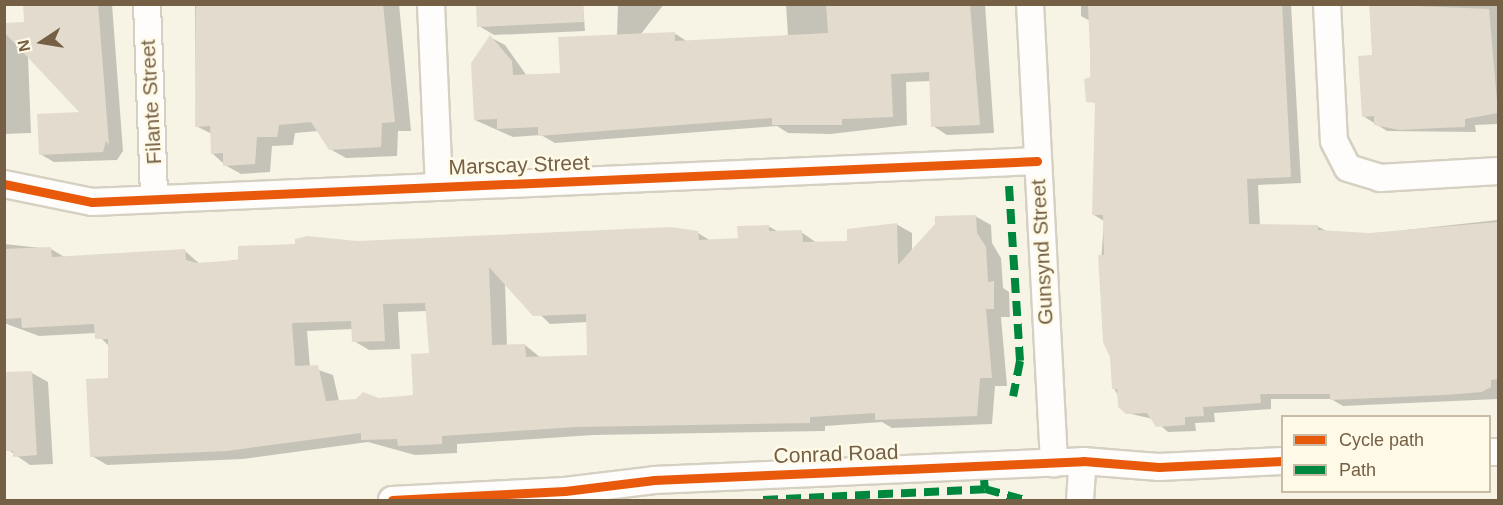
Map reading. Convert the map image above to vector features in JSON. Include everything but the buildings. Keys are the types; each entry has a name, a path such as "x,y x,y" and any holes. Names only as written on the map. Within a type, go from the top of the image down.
{"street":[{"name":"Filante Street","path":"147,4 154,199"},
{"path":"431,4 439,187"},
{"name":"Gunsynd Street","path":"1030,4 1054,463"},
{"path":"1327,4 1334,141 1348,168 1380,178 1498,171"},
{"name":"Marscay Street","path":"4,184 64,199 154,199 1037,161"},
{"path":"1080,501 1083,461"},
{"name":"Conrad Road","path":"392,501 480,498 654,480 1083,461 1160,467 1281,461"}],"marked path":[{"path":"1009,186 1020,361 1013,396"},
{"path":"984,480 985,489 1025,500"},
{"path":"763,500 985,489"}],"cycle path":[{"path":"4,184 92,202 1037,161"},
{"path":"392,500 565,491 654,480 1083,461 1159,467 1281,461"}]}
